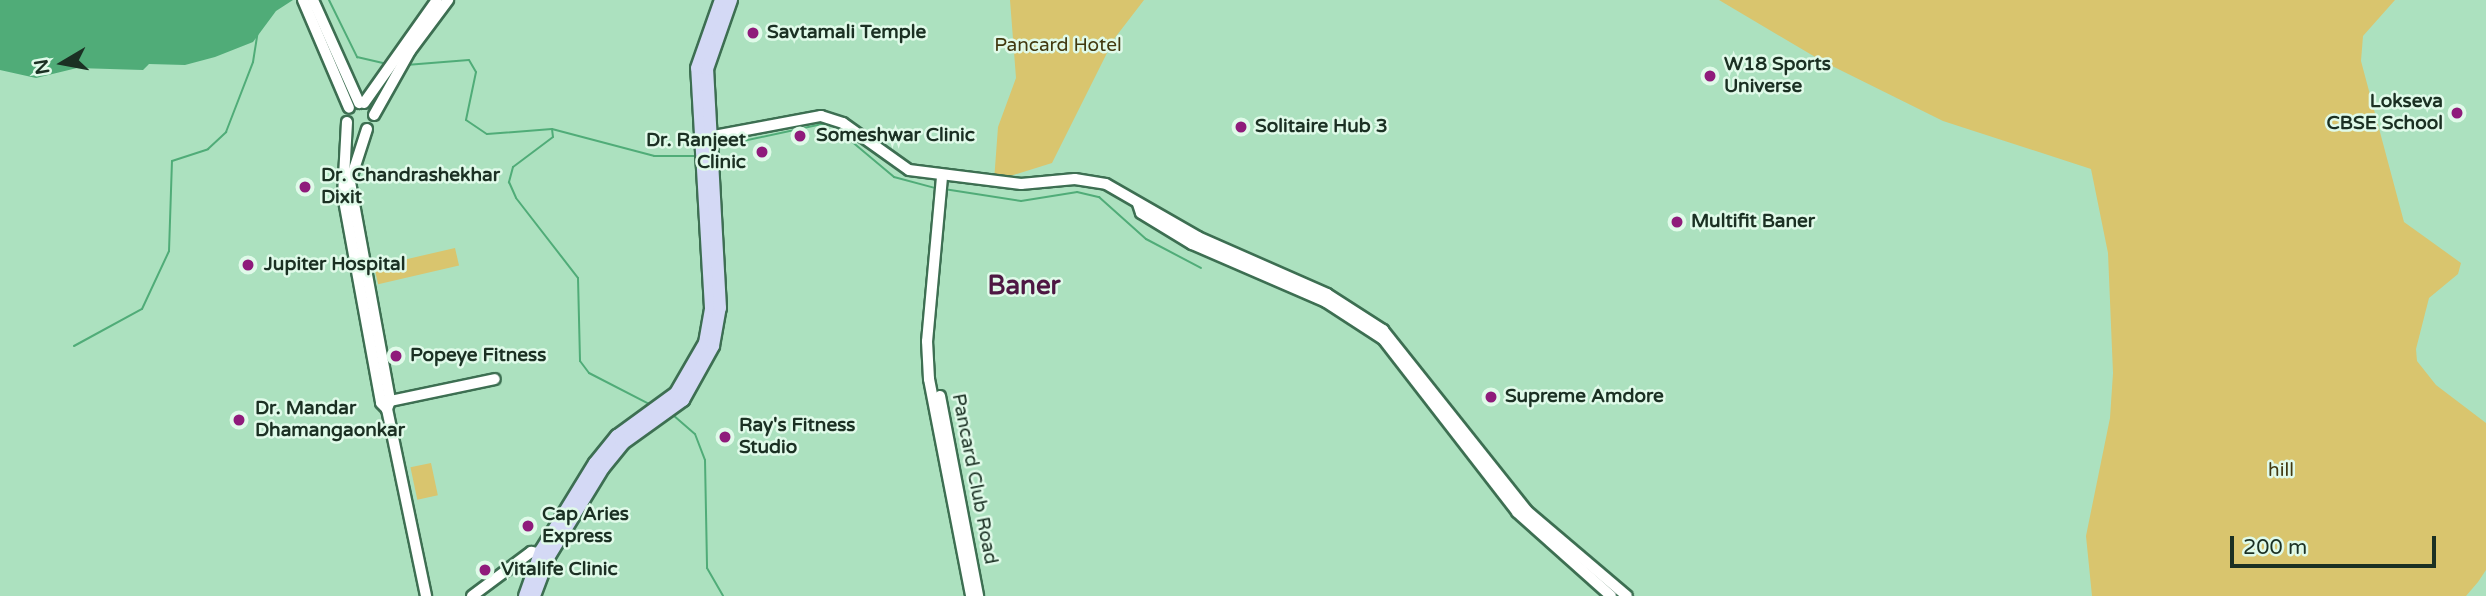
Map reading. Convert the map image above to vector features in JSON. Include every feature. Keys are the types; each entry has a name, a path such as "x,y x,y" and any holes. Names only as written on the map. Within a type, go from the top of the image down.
{"main road":[{"path":"303,0 357,105 374,115"},
{"path":"313,0 344,83"},
{"path":"431,18 437,0"},
{"path":"386,404 350,182 367,130 392,76 407,49 448,0"},
{"path":"673,402 694,369 710,321 707,162 697,68 721,0"},
{"path":"525,596 545,554 604,452 673,402 702,373 719,323 714,136 707,69 732,0"},
{"path":"392,76 357,105 347,122 342,182 426,596"},
{"path":"714,136 807,117 834,118 894,164 942,179 1036,184 1087,181 1106,184 1138,204 1368,317 1418,371 1527,511 1628,596"},
{"path":"347,122 353,129 367,130"},
{"name":"Pancard Club Road","path":"942,179 927,341 930,371 971,596"},
{"path":"1138,204 1141,213 1192,244 1326,302 1383,339 1517,512 1611,596"},
{"name":"Pancard Club Road","path":"930,371 951,442 978,596"},
{"path":"386,404 495,379"},
{"path":"472,596 524,557 545,554"},
{"path":"534,596 536,574"}],"green space":[{"name":"Pancard Hotel","path":"1010,0 1144,0 1114,39 1052,163 994,181 998,127 1016,78"},
{"name":"hill","path":"1719,0 2395,0 2363,36 2361,61 2404,222 2461,263 2458,274 2429,298 2416,349 2417,361 2436,385 2486,423 2486,570 2478,582 2466,596 2092,596 2086,536 2110,418 2113,373 2108,253 2091,169 1943,121 1822,61"},
{"path":"455,248 459,266 378,284 374,267"},
{"path":"431,463 438,495 417,500 410,467"}],"shaded area":[{"path":"0,0 293,0 276,11 253,42 215,57 185,65 149,64 143,70 77,68 36,78 0,70"}],"waterway":[{"path":"329,0 357,57 387,64"},
{"path":"74,346 142,309 169,251 172,161 208,149 226,132 253,62 258,32"},
{"path":"406,65 469,60 476,72 466,120 487,134 552,129 654,156 694,156"},
{"path":"729,144 827,123"},
{"path":"832,125 894,177 935,188"},
{"path":"552,129 553,137 513,167 509,182 516,198 578,278 580,361 589,373 649,404"},
{"path":"944,189 1021,201 1077,192 1099,197 1146,239 1201,268"},
{"path":"673,415 695,434 705,460 707,568 723,596"}],"place":[{"name":"Savtamali Temple","path":"753,33"},
{"name":"W18 Sports Universe","path":"1710,76"},
{"name":"Lokseva CBSE School","path":"2457,113"},
{"name":"Solitaire Hub 3","path":"1241,127"},
{"name":"Someshwar Clinic","path":"800,136"},
{"name":"Dr. Ranjeet Clinic","path":"762,152"},
{"name":"Dr. Chandrashekhar Dixit","path":"305,187"},
{"name":"Multifit Baner","path":"1677,222"},
{"name":"Jupiter Hospital","path":"248,265"},
{"name":"Popeye Fitness","path":"396,356"},
{"name":"Supreme Amdore","path":"1491,397"},
{"name":"Dr. Mandar Dhamangaonkar","path":"239,420"},
{"name":"Ray's Fitness Studio","path":"725,437"},
{"name":"Cap Aries Express","path":"528,526"},
{"name":"Vitalife Clinic","path":"485,570"}],"district":[{"name":"Baner","path":"1024,286"}]}
